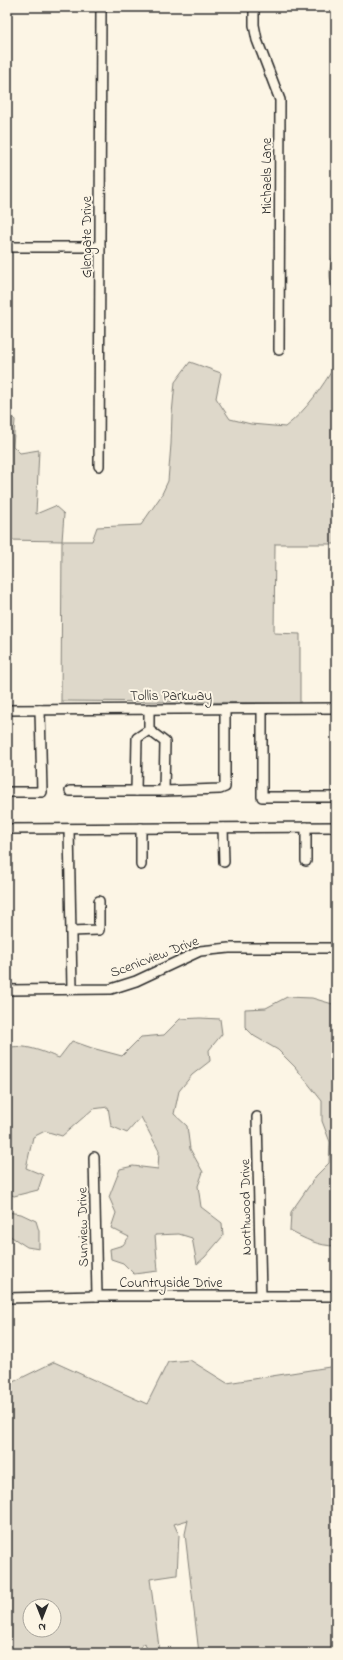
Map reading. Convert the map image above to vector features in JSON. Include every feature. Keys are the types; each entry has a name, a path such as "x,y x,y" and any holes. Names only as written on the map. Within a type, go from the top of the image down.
{"street":[{"name":"Glengate Drive","path":"99,466 101,7"},
{"name":"Michaels Lane","path":"254,7 254,25 257,40 280,100 279,350"},
{"path":"7,247 100,247"},
{"name":"Tollis Parkway","path":"7,710 336,708"},
{"path":"149,709 149,730"},
{"path":"70,791 164,791 220,789 225,787 225,709"},
{"path":"262,709 262,798 336,797"},
{"path":"7,792 42,792 40,710"},
{"path":"149,730 164,742 164,791"},
{"path":"136,791 137,738 149,730"},
{"path":"306,827 306,861"},
{"path":"7,829 336,827"},
{"path":"141,828 141,865"},
{"path":"223,828 224,862"},
{"path":"69,829 72,989"},
{"path":"71,931 99,930 98,901"},
{"name":"Scenicview Drive","path":"7,990 111,989 136,981 200,951 229,948 336,948"},
{"name":"Northwood Drive","path":"257,1117 261,1296"},
{"name":"Sunview Drive","path":"94,1157 97,1296"},
{"name":"Countryside Drive","path":"7,1298 97,1296 336,1296"}],"shaded area":[{"path":"336,248 336,295 331,284 330,272"},
{"path":"190,362 221,373 216,398 230,419 251,424 285,427 307,406 320,390 336,364 336,544 275,544 274,633 300,634 300,703 61,701 62,541 92,541 97,527 141,525 161,496 168,481 175,382"},
{"path":"7,411 15,420 13,446 20,453 39,450 36,514 55,506 64,514 62,541 7,540"},
{"path":"287,997 312,998 336,1005 336,1246 317,1243 290,1231 291,1212 316,1176 329,1163 330,1142 322,1121 322,1101 295,1067 278,1050 254,1036 245,1027 245,1009 266,1008"},
{"path":"180,1019 220,1019 222,1034 209,1050 210,1061 192,1075 179,1091 174,1114 187,1126 190,1149 203,1172 198,1186 201,1207 222,1223 223,1236 197,1264 192,1238 179,1234 155,1235 158,1271 134,1274 123,1263 111,1259 110,1249 123,1245 129,1237 111,1228 116,1213 109,1197 120,1169 133,1166 158,1169 159,1151 141,1117 127,1133 111,1126 108,1107 93,1109 62,1136 45,1131 33,1137 26,1168 43,1175 38,1190 14,1196 7,1193 7,1048 27,1047 59,1058 72,1041 122,1056 141,1037 164,1035"},
{"path":"7,1212 21,1214 36,1221 39,1231 39,1249 27,1247 7,1234"},
{"path":"190,1360 227,1383 336,1366 336,1653 199,1653 185,1534 188,1520 174,1524 179,1535 177,1575 150,1579 159,1647 147,1650 145,1643 133,1653 7,1653 7,1382 13,1382 54,1362 147,1404 168,1362"}]}
